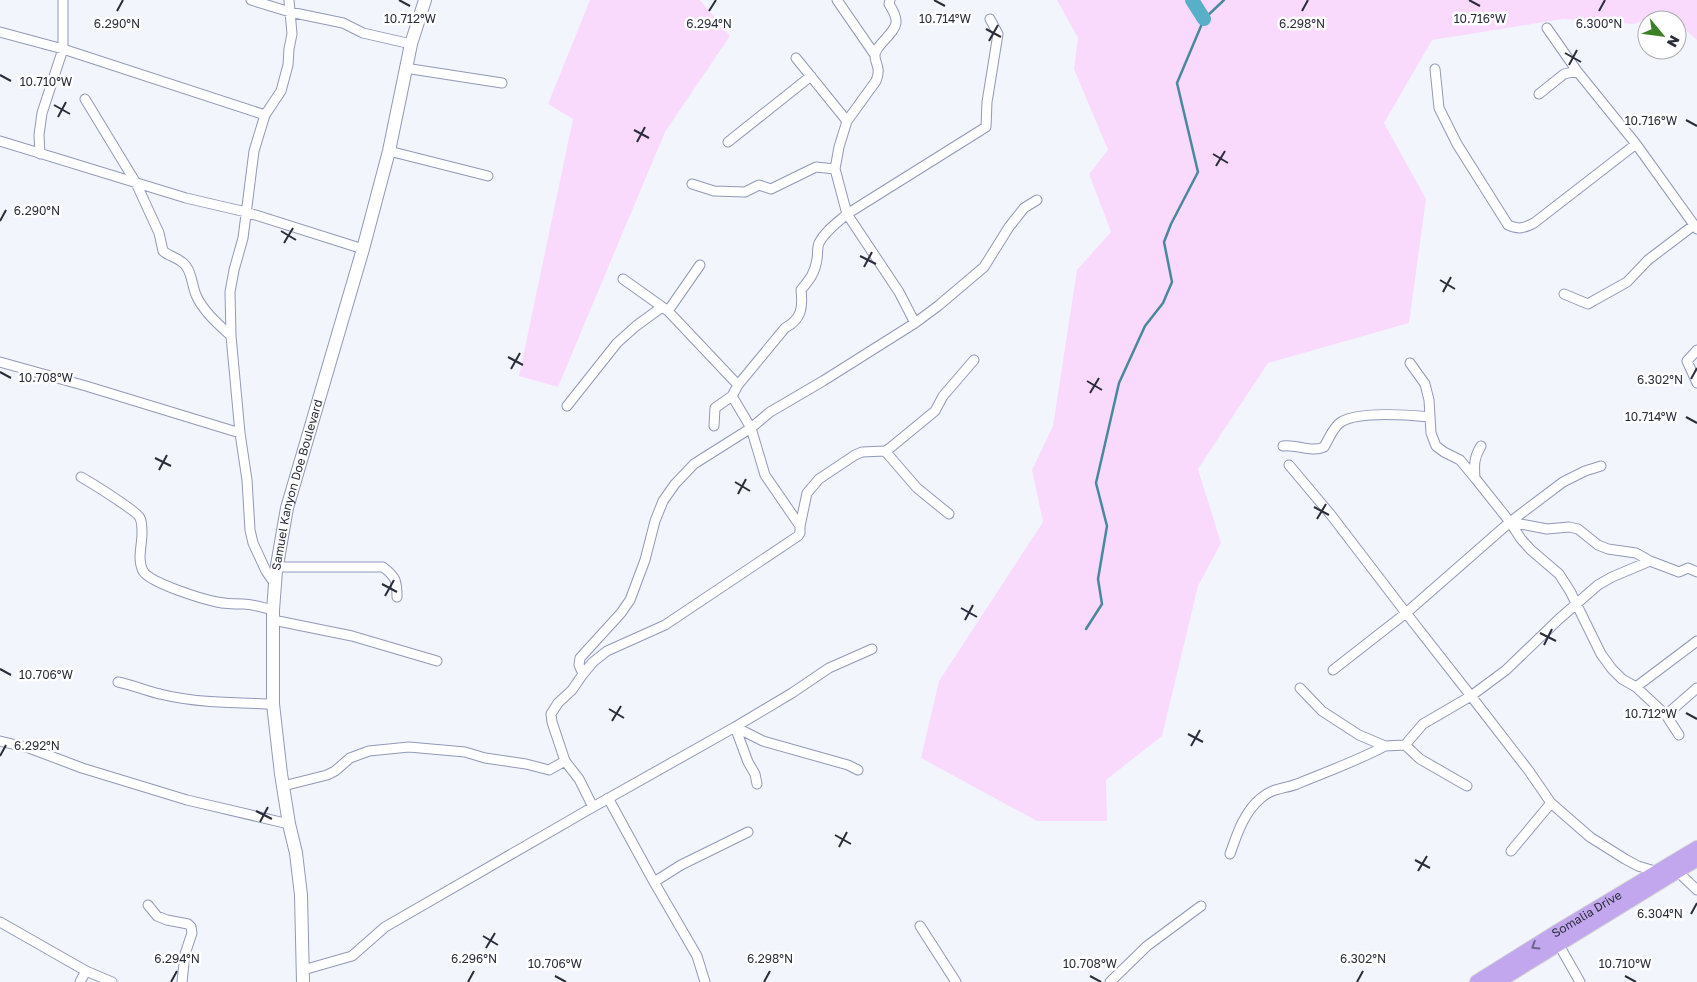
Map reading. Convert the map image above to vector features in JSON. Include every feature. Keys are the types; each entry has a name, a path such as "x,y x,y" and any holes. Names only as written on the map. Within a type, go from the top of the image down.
{"main road":[{"name":"Somalia Drive","path":"1477,982 1697,848"},
{"name":"Somalia Drive","path":"1497,982 1697,859"}],"street":[{"path":"40,154 39,135 42,113 63,49 63,0"},
{"path":"251,0 290,12 343,23 362,33 411,44"},
{"path":"275,584 266,571 253,543 250,530 247,480 240,433 231,336 230,292 243,238 254,151 266,115 281,91 288,65 292,34 289,0"},
{"name":"Samuel Kanyon Doe Boulevard","path":"303,976 301,895 296,853 283,786 273,704 273,615 277,567 287,508 363,250 389,151 405,68 425,0"},
{"path":"837,0 875,55 879,73 876,81 847,121 835,169 846,214 899,292 915,323"},
{"path":"875,55 878,47 894,29 897,22 896,14 889,4 890,0"},
{"path":"714,426 715,408 732,396 738,385 785,328 797,318 802,305 801,290 812,278 820,242 828,231 846,214 986,127 998,34 990,19"},
{"path":"1547,28 1577,71 1636,144 1696,227 1648,260 1628,282 1588,304 1564,294"},
{"path":"0,32 63,49 266,115"},
{"path":"796,58 847,121"},
{"path":"405,68 502,83"},
{"path":"1435,69 1439,108 1457,144 1508,225 1517,229 1523,229 1534,223 1636,144"},
{"path":"1539,94 1564,74 1577,71"},
{"path":"728,142 811,76"},
{"path":"85,99 136,183 159,232 163,252 185,264 191,275 195,294 201,304 231,336"},
{"path":"0,141 186,198 246,212 363,250"},
{"path":"389,151 488,176"},
{"path":"692,184 714,191 745,192 759,185 771,189 816,167 835,169"},
{"path":"584,674 579,665 580,658 621,613 630,600 663,502 675,484 694,464 751,428 770,412 915,323 984,267 1009,227 1024,208 1037,200"},
{"path":"567,406 617,343 636,326 665,309 700,265"},
{"path":"623,279 665,309 738,385"},
{"path":"1697,350 1687,361 1697,383"},
{"path":"593,807 579,779 565,762 552,722 552,714 558,703 572,690 594,662 608,651 665,625 790,543 800,533 807,493 819,479 862,452 885,451 935,411 943,396 974,360"},
{"path":"0,362 240,433"},
{"path":"1410,364 1425,384 1429,400 1431,433 1436,446 1460,460 1510,522 1521,539 1559,574 1601,654 1612,669 1666,715 1679,735"},
{"path":"732,396 751,428 765,475 800,526"},
{"path":"1283,446 1290,445 1317,450 1324,447 1335,428 1341,422 1353,417 1410,415 1430,417"},
{"path":"1475,478 1474,463 1476,454 1481,446"},
{"path":"885,451 917,488 949,514"},
{"path":"1289,465 1331,515 1529,771 1551,803 1590,837 1638,866 1658,872"},
{"path":"1332,670 1406,613 1510,522 1563,482 1585,471 1601,466"},
{"path":"81,477 131,508 140,517 142,533 140,560 144,572 151,579 168,587 215,602 245,604 273,615 437,661"},
{"path":"1510,522 1547,529 1569,527 1578,529 1598,545 1608,549 1636,553 1650,561 1679,572 1688,568 1697,572"},
{"path":"1404,745 1423,724 1471,696 1506,670 1575,604 1598,585 1650,561"},
{"path":"277,567 383,568 392,574 397,583 397,597"},
{"path":"1636,688 1697,641"},
{"path":"303,976 352,956 385,927 792,693 829,668 872,649"},
{"path":"118,682 174,696 228,703 273,704"},
{"path":"1300,688 1322,711 1359,735 1385,746"},
{"path":"1666,715 1697,688"},
{"path":"735,726 763,740 848,765 858,770"},
{"path":"735,726 748,762 755,774 757,784"},
{"path":"0,741 29,748 82,768 187,800 289,824"},
{"path":"1230,854 1247,812 1260,798 1270,791 1294,786 1385,746 1404,745 1420,759 1467,786"},
{"path":"283,786 327,775 335,771 350,758 369,751 409,747 466,752 485,758 549,770 565,762"},
{"path":"608,798 697,956 705,982"},
{"path":"1511,850 1551,803"},
{"path":"654,882 681,865 748,832"},
{"path":"1678,872 1697,890"},
{"path":"148,905 157,916 188,924 191,927 192,933 185,954 182,982"},
{"path":"1110,982 1147,946 1201,906"},
{"path":"0,922 86,971 112,982"},
{"path":"920,926 956,982"},
{"path":"1559,945 1580,982"},
{"path":"80,982 86,971"}],"shaded area":[{"path":"590,0 700,0 730,36 665,132 558,387 519,376 573,119 548,104"},
{"path":"1057,0 1697,0 1697,40 1687,32 1687,10 1637,10 1637,23 1634,24 1563,19 1432,40 1384,123 1426,199 1409,323 1268,363 1198,469 1221,543 1198,586 1162,736 1106,780 1107,821 1037,821 921,758 939,681 1043,522 1032,470 1053,426 1077,270 1111,232 1089,174 1108,150 1074,69 1078,38"}],"waterway":[{"path":"1192,0 1204,19"},
{"path":"1086,629 1102,604 1098,579 1107,526 1096,483 1119,383 1145,326 1163,303 1172,282 1164,242 1171,224 1198,172 1177,83 1204,19 1224,0"}]}
